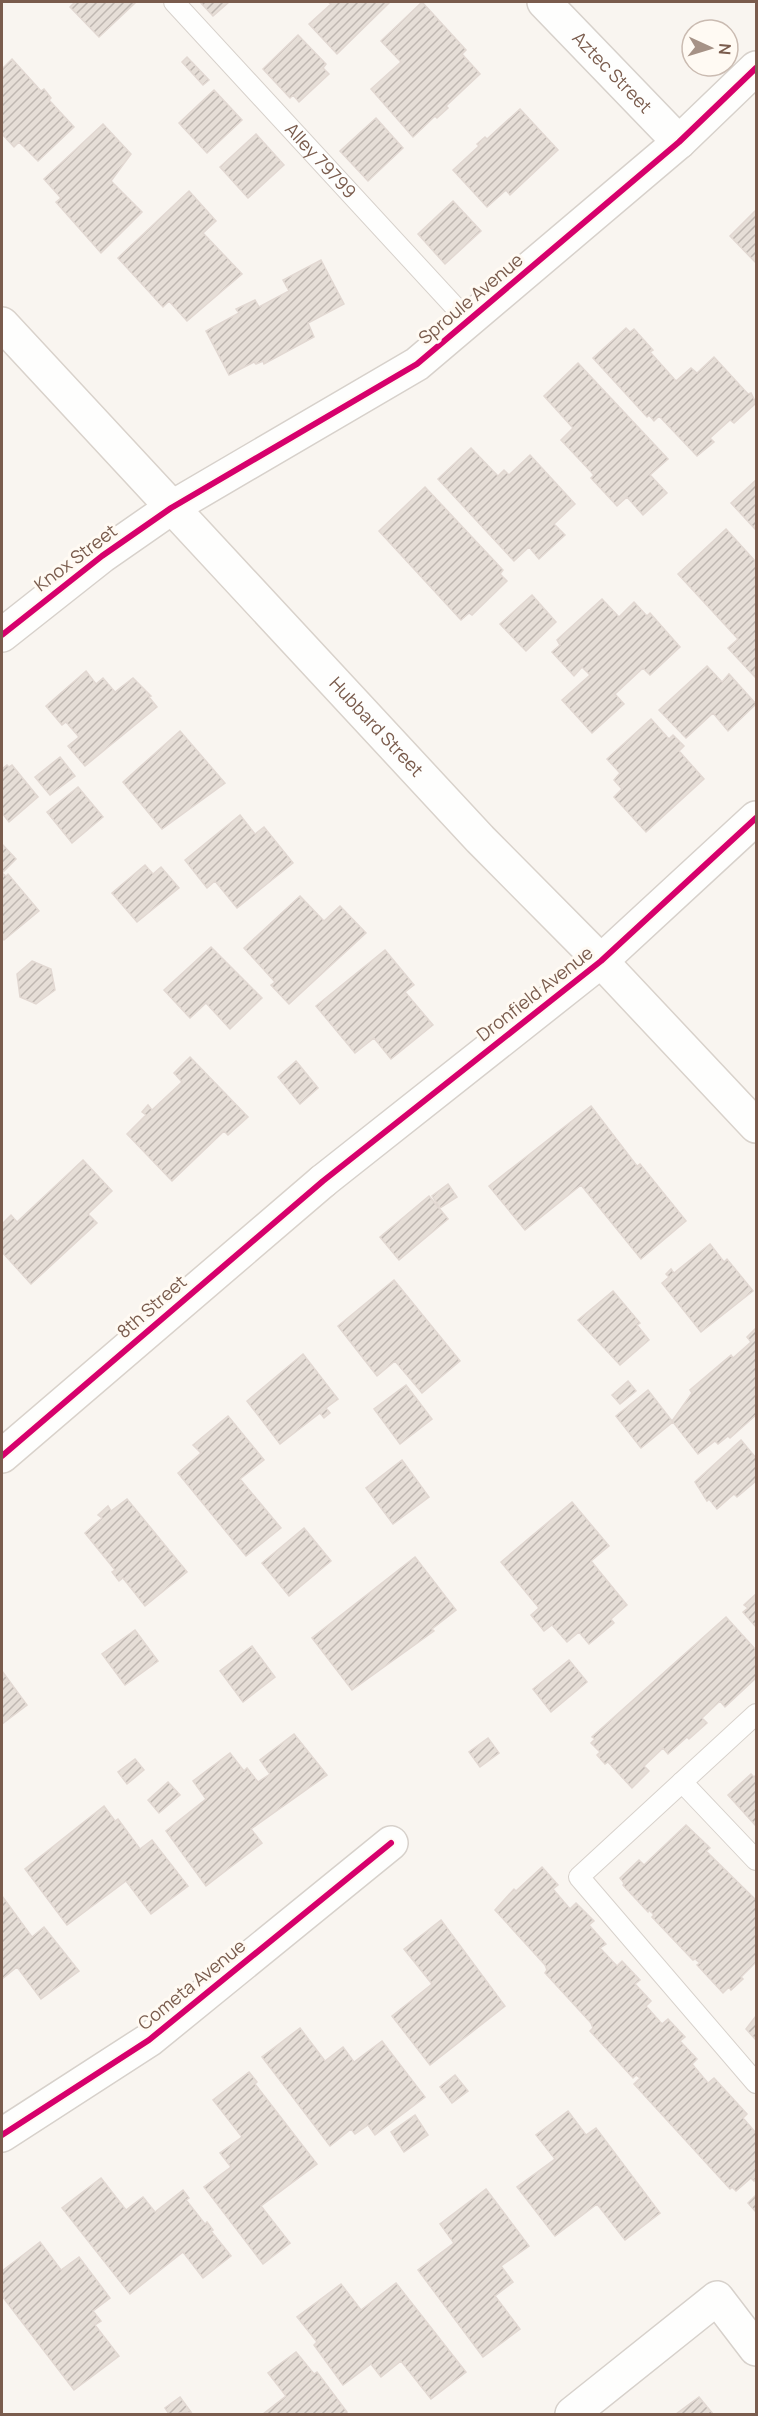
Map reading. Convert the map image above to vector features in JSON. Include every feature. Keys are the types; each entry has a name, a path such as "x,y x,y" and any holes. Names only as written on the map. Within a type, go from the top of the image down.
{"street":[{"name":"Aztec Street","path":"544,2 679,142"},
{"name":"Sproule Avenue","path":"171,507 417,364 679,142 756,68"},
{"name":"Hubbard Street","path":"2,324 480,839 601,962 756,1126"},
{"name":"Knox Street","path":"2,634 102,555 171,507"},
{"name":"Dronfield Avenue","path":"323,1181 601,962 756,818"},
{"name":"8th Street","path":"2,1456 323,1181"},
{"name":"Cometa Avenue","path":"2,2135 149,2040 391,1843"},
{"path":"572,2415 717,2298 756,2349"}],"lane":[{"name":"Alley 79799","path":"174,2 468,321"},
{"path":"756,1714 579,1877 756,2083"},
{"path":"682,1782 756,1860"}],"building":[{"path":"75,2 135,3 99,37 70,7"},
{"path":"200,2 229,2 213,16"},
{"path":"328,2 390,2 337,54 309,24 331,4"},
{"path":"422,2 466,50 462,54 480,74 446,106 448,108 437,118 435,116 413,137 371,89 401,62 381,41"},
{"path":"298,35 326,64 323,68 329,74 299,102 293,95 290,98 263,69"},
{"path":"187,57 209,80 203,85 182,62"},
{"path":"12,59 41,91 44,89 51,98 49,100 74,127 38,161 19,142 14,147 2,134 2,69"},
{"path":"214,90 242,120 207,153 179,123"},
{"path":"520,109 558,150 510,195 506,190 487,207 453,170 479,146 477,144 485,137 487,139"},
{"path":"376,118 403,148 368,181 340,151"},
{"path":"103,124 131,154 111,181 142,212 101,253 56,202 61,198 44,179"},
{"path":"256,134 284,165 248,198 220,167"},
{"path":"189,191 216,221 203,233 242,274 187,321 169,301 163,307 118,258"},
{"path":"453,201 481,231 445,264 418,234"},
{"path":"756,210 756,263 730,236"},
{"path":"321,260 344,304 308,323 314,337 264,364 263,361 256,364 254,362 229,375 206,331 239,313 236,309 255,300 259,307 289,291 283,280"},
{"path":"626,328 630,332 634,329 653,350 650,352 676,381 691,368 697,373 714,357 748,394 751,393 756,403 734,423 730,420 710,438 714,442 697,456 659,416 654,421 649,415 647,417 593,358"},
{"path":"578,363 668,459 650,475 667,493 643,515 627,497 617,506 591,478 594,475 561,440 573,428 544,396"},
{"path":"471,448 498,476 504,470 509,475 530,455 575,504 554,524 565,535 539,559 529,547 514,561 438,479"},
{"path":"756,480 756,530 731,503"},
{"path":"425,487 503,570 500,574 507,581 472,615 469,613 461,620 379,531"},
{"path":"726,529 756,562 756,678 728,648 738,639 678,574"},
{"path":"532,595 556,622 526,651 500,624"},
{"path":"602,599 619,617 634,602 647,616 650,613 680,647 650,675 643,668 615,694 624,704 592,733 562,700 590,675 582,667 574,676 552,652 560,645 557,640"},
{"path":"707,666 722,682 729,674 756,704 728,731 713,713 686,738 659,710"},
{"path":"86,671 96,684 103,678 115,692 133,678 151,696 149,697 157,707 85,766 68,746 79,737 66,722 62,725 46,706"},
{"path":"651,719 669,739 673,735 684,746 679,751 704,779 646,832 614,797 622,789 614,780 620,773 607,759"},
{"path":"180,731 225,783 162,829 123,782"},
{"path":"60,757 75,776 50,795 35,777"},
{"path":"7,765 9,767 12,765 38,797 9,822 2,813 2,769"},
{"path":"78,787 103,817 72,843 47,812"},
{"path":"240,815 255,834 264,827 293,863 237,908 215,881 207,888 185,860"},
{"path":"2,844 16,859 2,873"},
{"path":"145,865 153,874 161,867 179,888 137,922 112,893"},
{"path":"2,873 6,876 8,874 39,911 4,940 2,937"},
{"path":"300,896 324,921 340,906 366,933 289,1004 271,985 275,982 244,948"},
{"path":"211,947 262,998 230,1029 206,1003 190,1018 164,990"},
{"path":"385,950 414,985 405,992 433,1025 391,1059 374,1038 355,1053 316,1006"},
{"path":"32,961 51,969 55,990 36,1004 20,997 17,974"},
{"path":"190,1057 248,1117 228,1135 224,1131 172,1181 127,1134 146,1115 142,1112 148,1105 152,1110 182,1082 174,1073"},
{"path":"296,1061 318,1088 300,1104 278,1077"},
{"path":"591,1106 637,1166 640,1164 686,1221 641,1259 581,1185 525,1230 489,1186"},
{"path":"83,1160 112,1191 88,1214 97,1223 31,1284 2,1252 2,1224 11,1215 17,1222"},
{"path":"448,1184 457,1197 440,1208 432,1196"},
{"path":"429,1196 448,1219 399,1260 380,1237"},
{"path":"710,1244 724,1262 727,1259 753,1291 701,1332 662,1283 669,1277 666,1274 671,1269 674,1273"},
{"path":"394,1280 460,1361 422,1393 395,1361 377,1376 338,1326"},
{"path":"613,1291 640,1323 637,1325 649,1340 620,1365 578,1320"},
{"path":"756,1328 756,1415 730,1438 728,1436 718,1444 715,1441 698,1454 673,1422 641,1448 616,1416 648,1390 672,1421 692,1393 690,1390 731,1355 733,1358 751,1342 747,1337"},
{"path":"303,1354 338,1399 326,1408 330,1413 324,1418 320,1413 280,1444 247,1401"},
{"path":"628,1381 636,1391 620,1404 612,1395"},
{"path":"406,1385 432,1419 400,1444 374,1409"},
{"path":"228,1416 264,1460 240,1479 281,1528 246,1556 178,1473 201,1453 193,1445"},
{"path":"741,1440 756,1458 756,1481 737,1497 734,1494 717,1509 709,1499 707,1501 695,1482"},
{"path":"402,1460 429,1497 393,1524 366,1488"},
{"path":"127,1499 187,1572 145,1606 123,1578 119,1581 112,1572 115,1570 85,1533 102,1518 98,1515 108,1506 111,1511"},
{"path":"572,1502 609,1546 591,1561 627,1605 611,1619 614,1623 589,1644 579,1632 567,1642 552,1625 544,1631 531,1615 539,1608 501,1562"},
{"path":"304,1528 331,1561 289,1596 262,1563"},
{"path":"415,1557 456,1610 432,1629 434,1631 352,1690 312,1638"},
{"path":"756,1594 756,1627 743,1612 748,1608 744,1605"},
{"path":"726,1617 756,1650 756,1678 725,1707 720,1701 702,1718 707,1723 689,1739 687,1737 668,1754 663,1748 644,1766 649,1771 632,1788 608,1762 605,1764 597,1755 600,1752 591,1743 595,1739 592,1737"},
{"path":"135,1630 158,1661 125,1685 102,1654"},
{"path":"252,1646 275,1677 243,1702 220,1671"},
{"path":"569,1660 587,1682 551,1712 533,1689"},
{"path":"2,1671 27,1705 2,1724"},
{"path":"294,1734 327,1775 251,1829 262,1843 206,1886 166,1831 206,1799 193,1781 230,1753 244,1771 247,1768 258,1782 270,1774 260,1760"},
{"path":"488,1738 499,1753 480,1767 469,1752"},
{"path":"135,1759 144,1770 127,1784 118,1772"},
{"path":"751,1774 754,1777 756,1775 756,1826 728,1795"},
{"path":"168,1782 180,1795 159,1813 148,1800"},
{"path":"104,1806 115,1821 118,1819 140,1849 152,1840 188,1886 151,1914 126,1881 67,1925 25,1869"},
{"path":"686,1825 710,1848 706,1851 756,1900 756,1962 741,1977 743,1979 731,1990 729,1987 723,1993 697,1965 700,1963 693,1960 652,1917 654,1915 649,1910 648,1912 623,1885 620,1878 639,1860 644,1865"},
{"path":"542,1867 558,1885 553,1889 570,1909 576,1903 594,1921 589,1925 606,1944 600,1948 617,1966 622,1961 640,1980 635,1984 651,2001 646,2006 662,2024 668,2019 685,2037 680,2041 697,2059 692,2064 708,2083 714,2078 747,2114 743,2118 756,2133 756,2178 754,2181 751,2178 736,2191 732,2187 730,2189 634,2084 640,2078 636,2075 633,2078 590,2031 593,2028 591,2023 545,1973 547,1970 545,1965 495,1910 514,1889 516,1891"},
{"path":"2,1896 32,1937 44,1927 79,1971 41,1999 17,1967 2,1979"},
{"path":"441,1920 505,2006 430,2065 392,2016 432,1984 404,1949"},
{"path":"756,2016 756,2040 746,2029"},
{"path":"300,2028 325,2061 343,2047 354,2062 382,2041 425,2097 375,2135 368,2125 355,2134 351,2129 330,2146 262,2057"},
{"path":"249,2072 257,2082 255,2084 317,2164 261,2206 290,2243 263,2264 204,2187 231,2167 220,2153 242,2137 213,2100"},
{"path":"455,2075 468,2091 452,2103 440,2087"},
{"path":"568,2111 586,2135 596,2128 660,2213 625,2240 597,2204 555,2236 517,2187 555,2159 536,2135"},
{"path":"415,2115 428,2135 404,2152 391,2132"},
{"path":"101,2178 126,2210 143,2197 155,2212 183,2190 189,2198 186,2200 205,2224 207,2222 213,2230 211,2231 231,2256 203,2278 183,2252 130,2294 62,2208"},
{"path":"486,2189 529,2246 501,2266 513,2282 495,2296 520,2329 483,2357 418,2270 454,2243 440,2224"},
{"path":"756,2195 756,2212 748,2203"},
{"path":"40,2242 61,2270 79,2257 110,2298 93,2311 101,2321 95,2325 119,2356 74,2390 2,2296 2,2271"},
{"path":"396,2283 466,2372 431,2399 401,2361 381,2377 371,2364 343,2385 314,2345 317,2342 297,2317 341,2284 361,2310"},
{"path":"296,2352 314,2374 317,2372 347,2412 344,2414 263,2414 286,2396 268,2373"},
{"path":"180,2397 191,2412 169,2414 165,2408"},
{"path":"699,2397 713,2414 676,2414"}],"cycle path":[{"path":"2,635 102,556 171,508 417,364 679,142 756,68"},
{"path":"2,1456 323,1181 601,961 756,818"},
{"path":"2,2135 149,2040 391,1843"}]}
